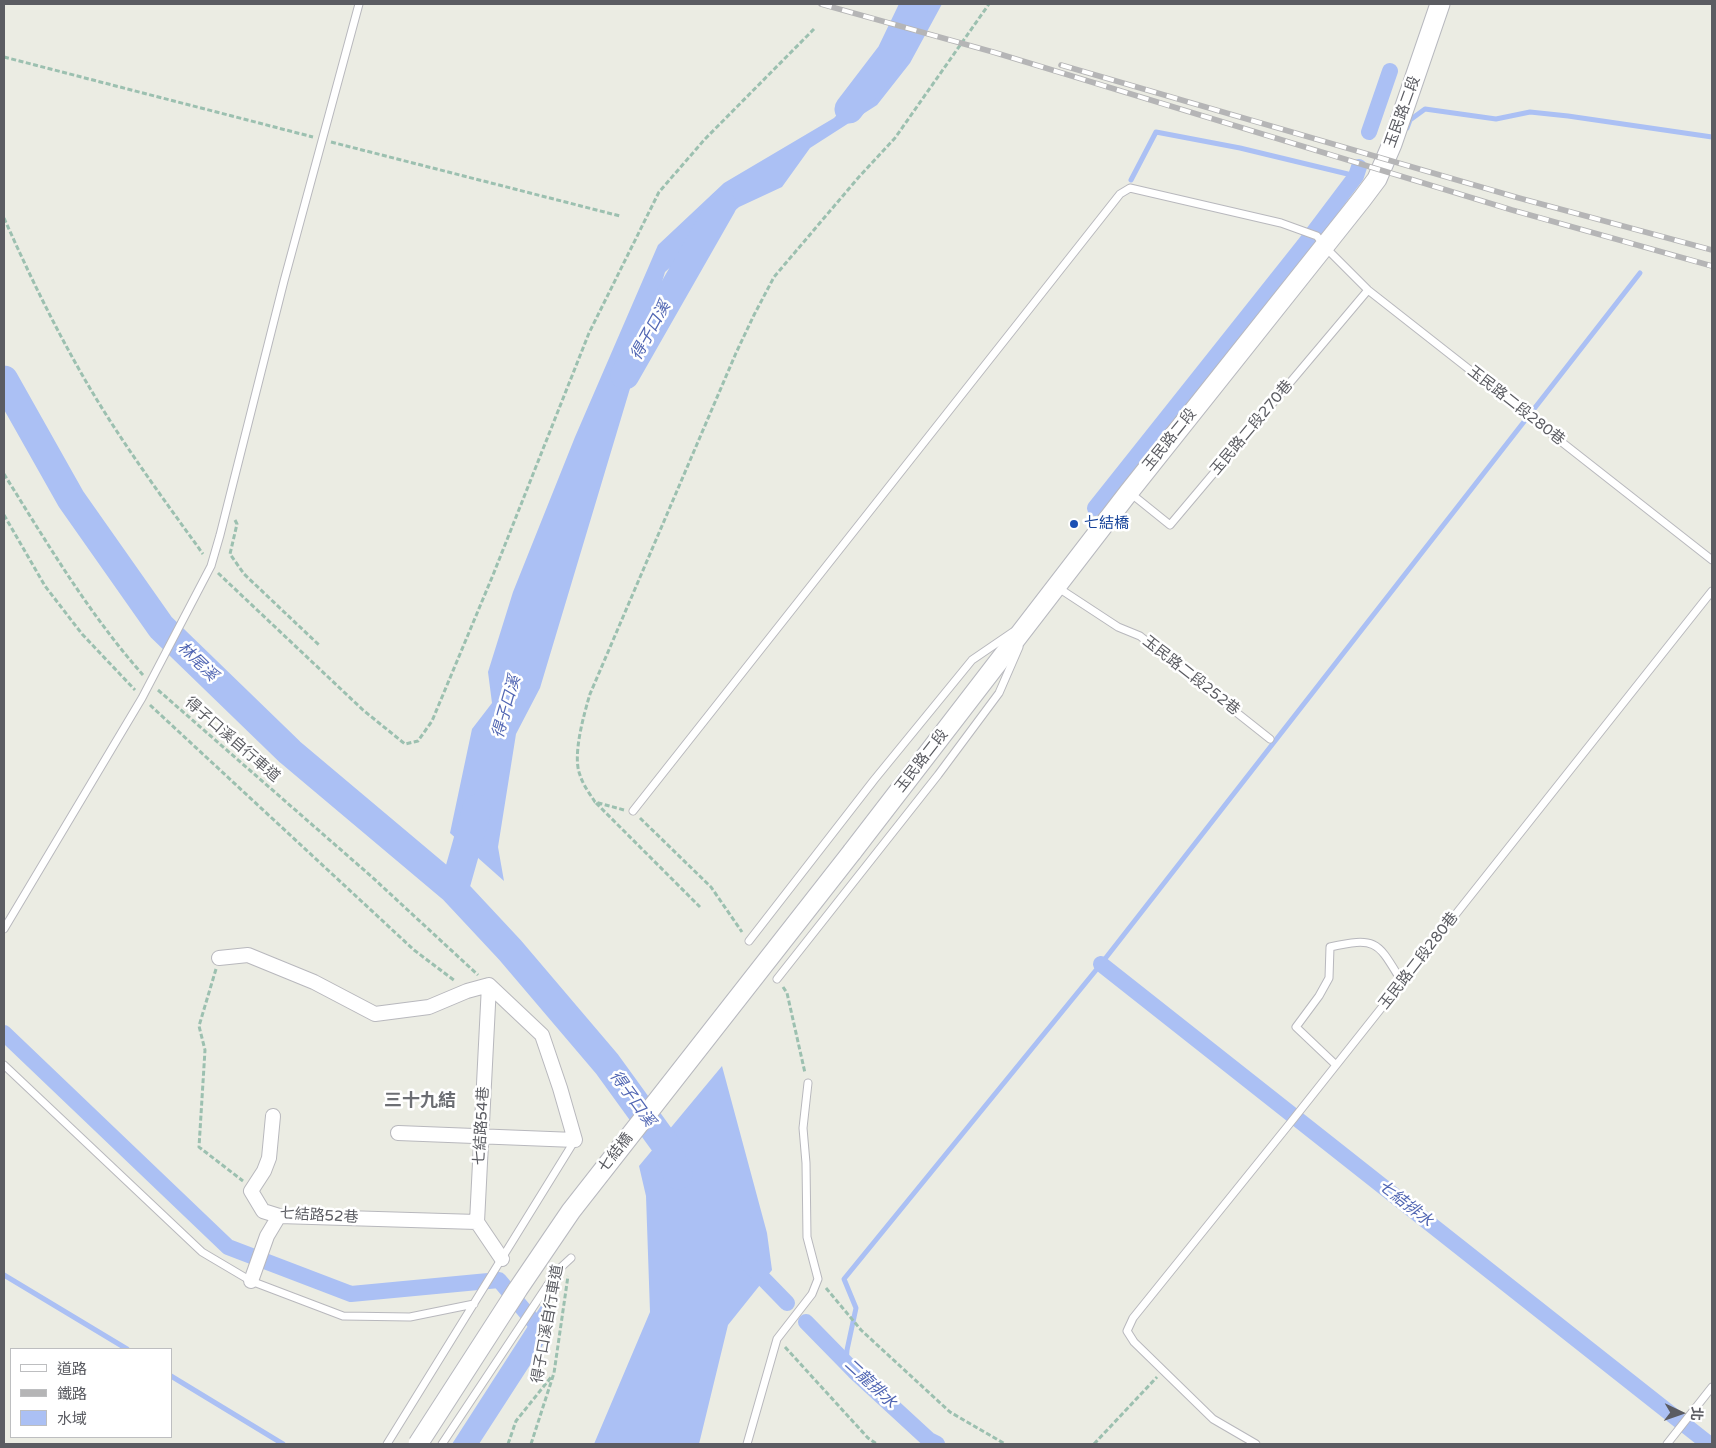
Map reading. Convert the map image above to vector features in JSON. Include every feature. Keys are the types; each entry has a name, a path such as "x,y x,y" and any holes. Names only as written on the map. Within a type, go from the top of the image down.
{"street":[{"name":"玉民路二段","path":"852,852 1129,492 1377,179 1402,117 1440,4"},
{"name":"七結橋","path":"418,1444 571,1211 852,852"},
{"path":"219,958 248,955 314,982 375,1014 429,1007 467,991 489,985 542,1035 575,1140 398,1133"},
{"name":"七結路54巷","path":"478,1222 489,985"},
{"path":"251,1191 264,1172 269,1158 273,1116"},
{"name":"七結路52巷","path":"251,1191 263,1211 279,1216 478,1222"},
{"path":"251,1281 267,1236 279,1216"},
{"path":"478,1222 502,1259"}],"lane":[{"path":"4,928 142,698 211,566 284,281 359,4"},
{"name":"玉民路二段280巷","path":"633,811 1120,194 1130,188 1281,223 1317,236 1325,247 1368,290 1712,560"},
{"name":"玉民路二段270巷","path":"1129,492 1170,525 1368,290"},
{"name":"玉民路二段252巷","path":"1057,587 1118,626 1140,636 1270,738"},
{"name":"玉民路二段280巷","path":"1163,1371 1134,1342 1127,1331 1133,1318 1300,1111 1712,591"},
{"path":"749,941 874,780 972,660 1032,620"},
{"path":"777,979 938,775 999,693 1032,620"},
{"path":"1336,1065 1296,1028 1319,996 1329,978 1330,947 1349,942 1370,943 1383,952 1402,982"},
{"path":"4,1065 202,1252 251,1281 343,1316 410,1316 474,1304"},
{"path":"748,1444 777,1339 812,1294 818,1280 808,1237 803,1128 808,1083"},
{"path":"387,1444 575,1140"},
{"path":"442,1444 556,1270 571,1258"},
{"path":"1163,1371 1212,1419 1256,1444"},
{"path":"1667,1444 1712,1387"}],"path":[{"path":"700,907 595,802 579,774 577,760 582,718 598,676 754,315 774,278 852,185 895,138 990,4"},
{"path":"4,218 33,281 84,378 146,474 211,566 363,710 405,744 418,741 432,721 486,593 589,333 659,192 706,139 814,28"},
{"name":"得子口溪自行車道","path":"4,474 64,571 126,655 150,682 372,877 489,985"},
{"path":"237,511 234,521 238,524 230,554 244,574 319,645"},
{"path":"4,516 45,586 82,634 142,698 414,950 467,991"},
{"path":"595,802 618,810 633,811"},
{"path":"219,958 199,1026 205,1050 199,1147 246,1183 251,1191"},
{"name":"得子口溪自行車道","path":"532,1444 554,1373 571,1258"},
{"path":"818,1280 834,1295 861,1330 950,1412 1005,1444"},
{"path":"777,1339 868,1438 877,1444"},
{"path":"1094,1444 1163,1371"},
{"path":"508,1444 516,1421 554,1373"}],"water":[{"path":"912,4 942,4 910,63 877,105 810,148 782,187 739,207 665,272 540,688 516,734 498,847 504,881 450,833 472,729 492,703 488,672 513,592 575,437 658,245 724,183 834,118 904,44"},
{"path":"722,1066 767,1233 772,1270 728,1325 699,1444 594,1444 650,1312 646,1196 639,1166"},
{"path":"546,1298 549,1302 551,1314 549,1328 543,1345 479,1444 452,1444"}],"waterway":[{"name":"得子口溪","path":"849,109 891,54 915,4"},
{"path":"1369,132 1390,71"},
{"path":"1407,128 1410,120 1425,109 1496,119 1530,112 1712,137"},
{"path":"1131,180 1156,132 1240,148 1356,176"},
{"path":"1095,508 1304,245 1356,176 1359,167"},
{"name":"得子口溪","path":"625,375 722,205"},
{"path":"846,1363 856,1308 844,1279 1101,964 1640,273"},
{"name":"林尾溪","path":"4,380 71,499 161,627 290,752 454,890 510,950 607,1064 665,1144 678,1175"},
{"name":"得子口溪","path":"454,890 477,809"},
{"name":"七結排水","path":"1101,964 1709,1444"},
{"path":"4,1033 228,1247 351,1294 499,1280 539,1328 533,1336"},
{"name":"二龍排水","path":"749,1264 787,1303"},
{"path":"4,1275 125,1348"},
{"name":"二龍排水","path":"806,1322 854,1371 929,1440 937,1444"},
{"path":"172,1377 283,1444"}],"railway":[{"path":"821,4 993,52 1512,210 1712,266"},
{"path":"1061,65 1519,198 1712,250"}],"place":[{"name":"七結橋","path":"1074,524"}],"district":[{"name":"三十九結","path":"420,1101"}]}
